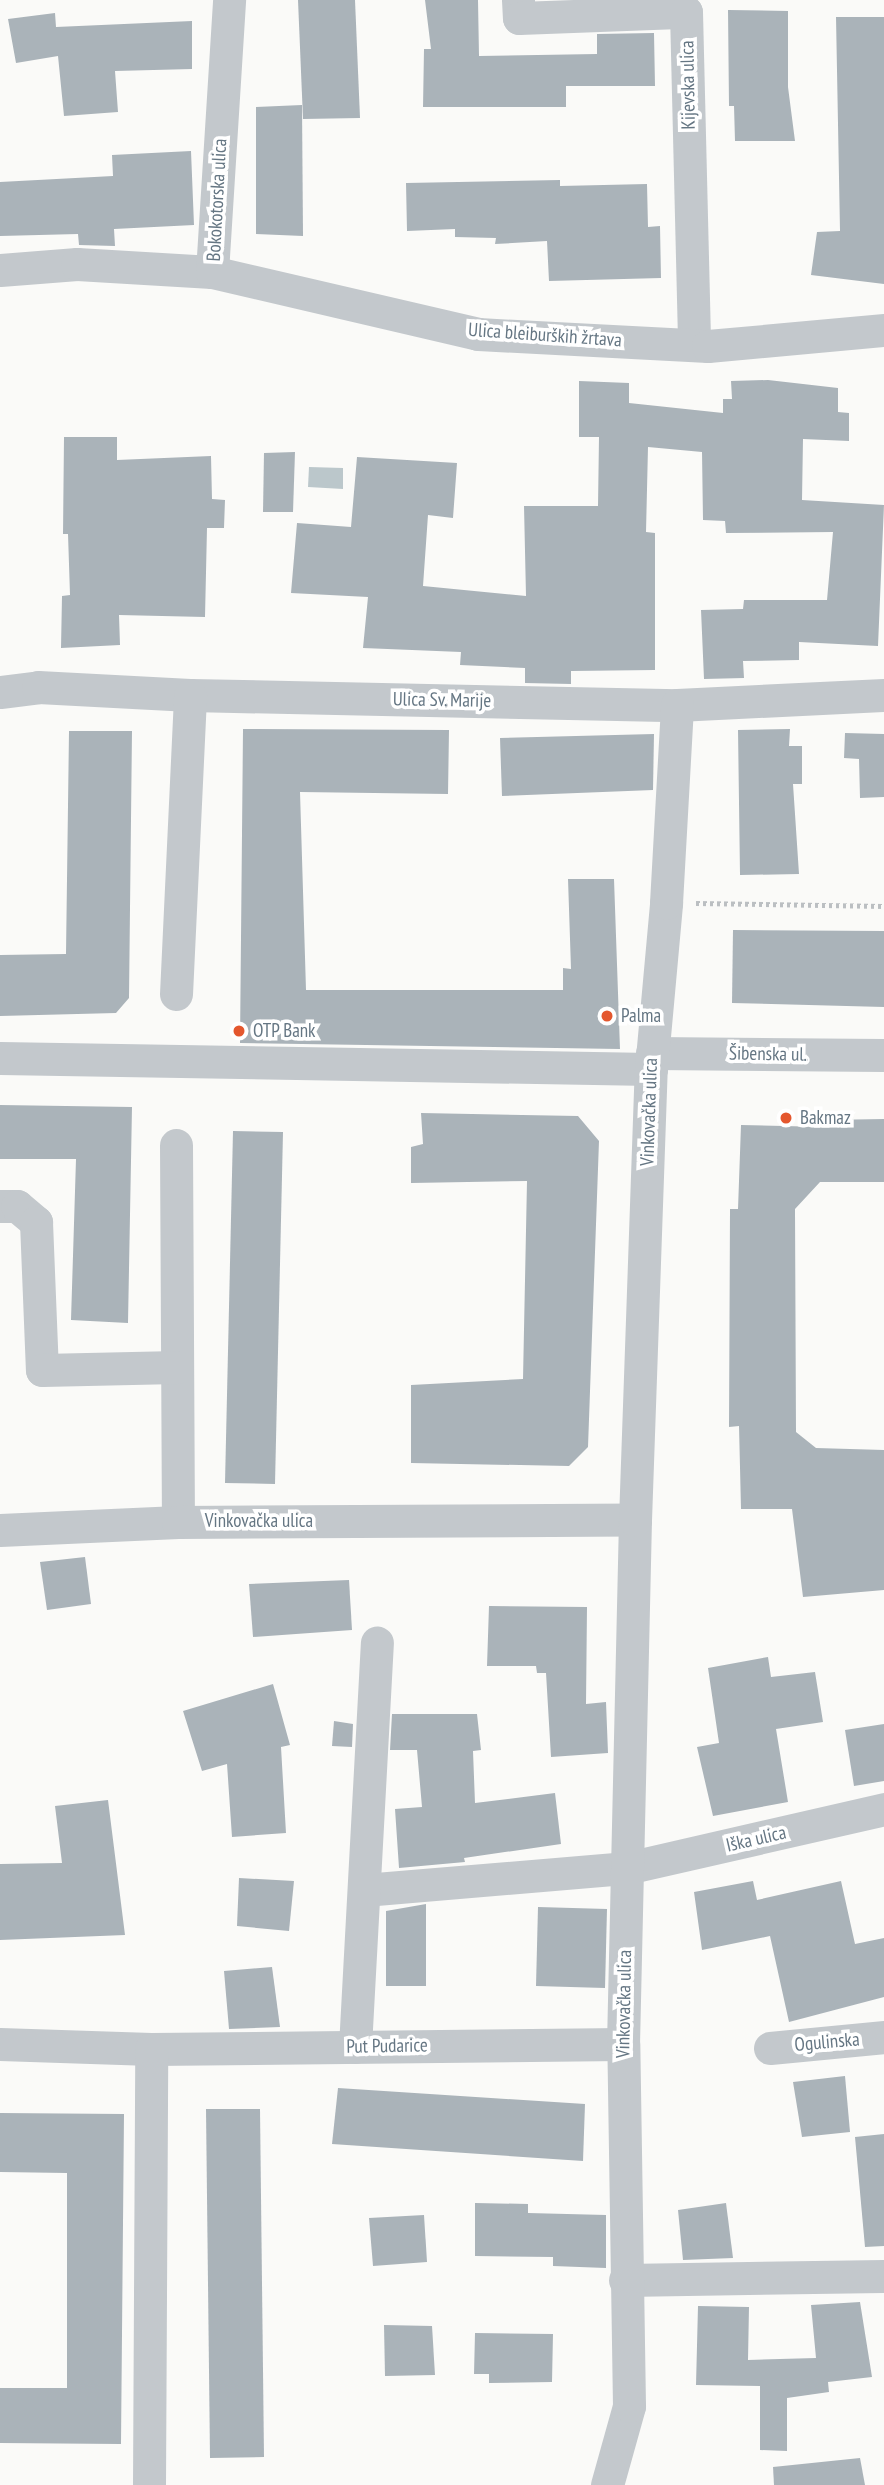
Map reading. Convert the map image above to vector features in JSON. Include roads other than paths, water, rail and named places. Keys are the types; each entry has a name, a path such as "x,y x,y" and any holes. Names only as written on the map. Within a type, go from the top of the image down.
{"street":[{"name":"Bokokotorska ulica","path":"0,271 77,264 212,272 229,0"},
{"name":"Kijevska ulica","path":"519,0 519,18 686,12 694,343"},
{"name":"Ulica bleiburških žrtava","path":"212,272 478,334 694,343 884,330"},
{"name":"Ulica Sv. Marije","path":"0,692 38,687 190,695 677,705 884,695"},
{"path":"176,994 190,695"},
{"name":"Vinkovačka ulica","path":"607,2485 629,2406 623,2044 635,1520 651,1061 666,903 677,705"},
{"name":"Šibenska ul.","path":"0,1058 651,1061 884,1055"},
{"name":"Vinkovačka ulica","path":"176,1145 178,1522"},
{"path":"0,1206 17,1206 36,1222 42,1370 177,1367"},
{"name":"Vinkovačka ulica","path":"0,1530 178,1522 635,1520"},
{"path":"355,2047 377,1643"},
{"name":"Iška ulica","path":"364,1890 627,1868 884,1809"},
{"name":"Ogulinska","path":"770,2048 884,2037"},
{"name":"Put Pudarice","path":"0,2044 151,2049 623,2044"},
{"path":"149,2485 151,2049"},
{"path":"625,2280 884,2276"}],"place":[{"name":"Palma","path":"607,1016"},
{"name":"OTP Bank","path":"239,1031"},
{"name":"Bakmaz","path":"786,1118"}]}
